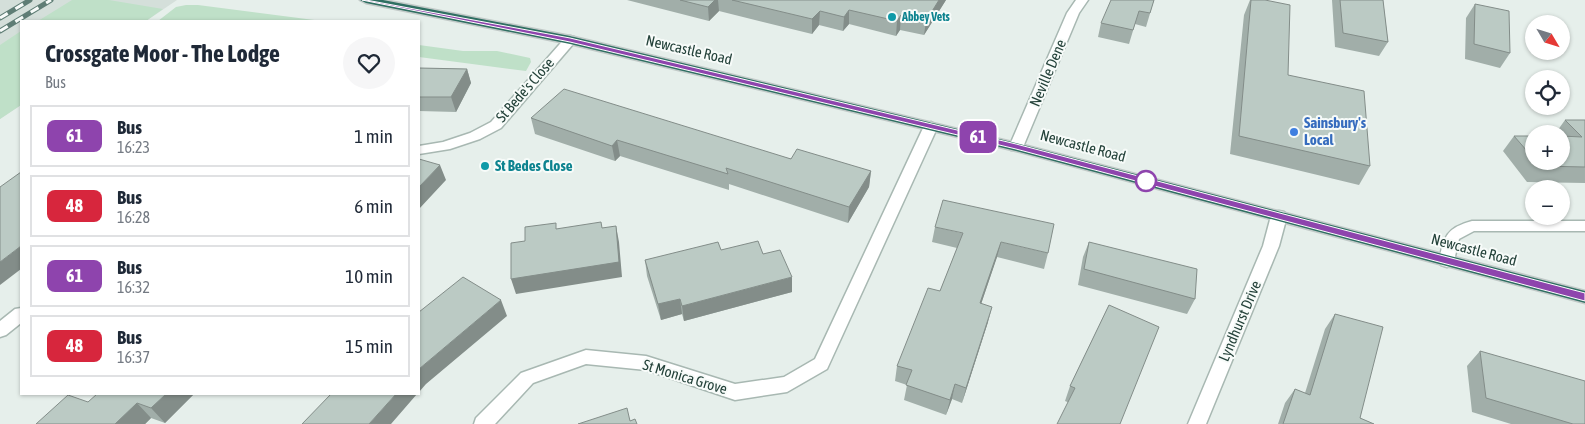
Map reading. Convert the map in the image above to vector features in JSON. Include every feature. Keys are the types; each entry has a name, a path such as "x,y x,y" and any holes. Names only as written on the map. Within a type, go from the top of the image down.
{"highway":[{"name":"Newcastle Road","path":"366,0 570,40 931,126 1585,296"}],"street":[{"name":"Neville Dene","path":"1016,147 1073,14 1082,0"},
{"name":"St Bede's Close","path":"420,150 445,146 475,136 496,125 570,40"},
{"name":"St Monica Grove","path":"483,424 528,378 586,357 646,363 735,392 787,384 821,364 931,126"},
{"name":"Lyndhurst Drive","path":"1197,424 1271,246 1279,216"},
{"path":"1447,261 1454,234 1472,226 1585,226"},
{"path":"0,330 20,315"}],"shaded area":[{"path":"0,0 177,0 147,20 20,20 20,106 0,119"}],"green space":[{"path":"72,0 109,0 163,9 147,20 40,20"},
{"path":"198,5 314,20 159,20 176,7"},
{"path":"20,32 20,106 0,119 0,45"},
{"path":"420,45 463,51 497,51 530,58 531,62 526,71 420,57"}],"building":[{"path":"680,0 715,0 708,7"},
{"path":"732,0 939,0 926,21 901,15 897,21 849,10 844,17 820,11 812,19"},
{"path":"1111,0 1154,0 1150,13 1139,11 1133,30 1101,23"},
{"path":"1251,0 1265,0 1290,5 1288,75 1364,91 1370,166 1239,136"},
{"path":"1340,0 1383,0 1388,42 1343,33"},
{"path":"1475,4 1509,11 1510,53 1474,44"},
{"path":"420,68 467,69 451,97 420,97"},
{"path":"564,89 791,159 797,149 871,171 849,207 726,168 728,174 617,140 612,146 531,118"},
{"path":"1565,120 1585,120 1585,167 1570,167 1570,136 1582,137"},
{"path":"1514,136 1525,136 1525,149"},
{"path":"420,159 440,165 420,186"},
{"path":"20,173 20,247 0,262 0,187"},
{"path":"943,200 1054,224 1048,253 1001,242 980,303 992,307 966,388 955,384 950,400 906,385 912,370 897,366 928,288 940,291 963,233 935,227"},
{"path":"601,222 602,228 616,226 619,262 511,279 511,243 525,241 525,227 556,223 556,229"},
{"path":"758,241 763,254 780,250 792,277 682,306 680,299 658,304 645,260 718,242 721,250"},
{"path":"1089,242 1197,269 1195,299 1084,269"},
{"path":"463,277 501,300 420,368 420,311"},
{"path":"1109,305 1159,327 1120,424 1057,424 1075,388 1070,386"},
{"path":"1335,314 1383,327 1360,418 1374,424 1283,424 1295,389 1310,395"},
{"path":"1480,351 1585,381 1585,424 1573,424 1486,398"},
{"path":"68,395 88,402 96,395 165,395 151,408 137,403 115,424 36,424"},
{"path":"330,395 395,395 369,424 302,424"},
{"path":"627,408 630,421 635,419 637,424 578,424"}],"railway":[{"path":"0,18 30,0"},
{"path":"0,31 51,0"}],"bus line":[{"name":"61","path":"366,0 570,40 1016,147 1585,297"}],"place":[{"name":"Abbey Vets","path":"892,17"},
{"name":"Sainsbury's Local","path":"1294,132"},
{"name":"St Bedes Close","path":"485,166"}]}
